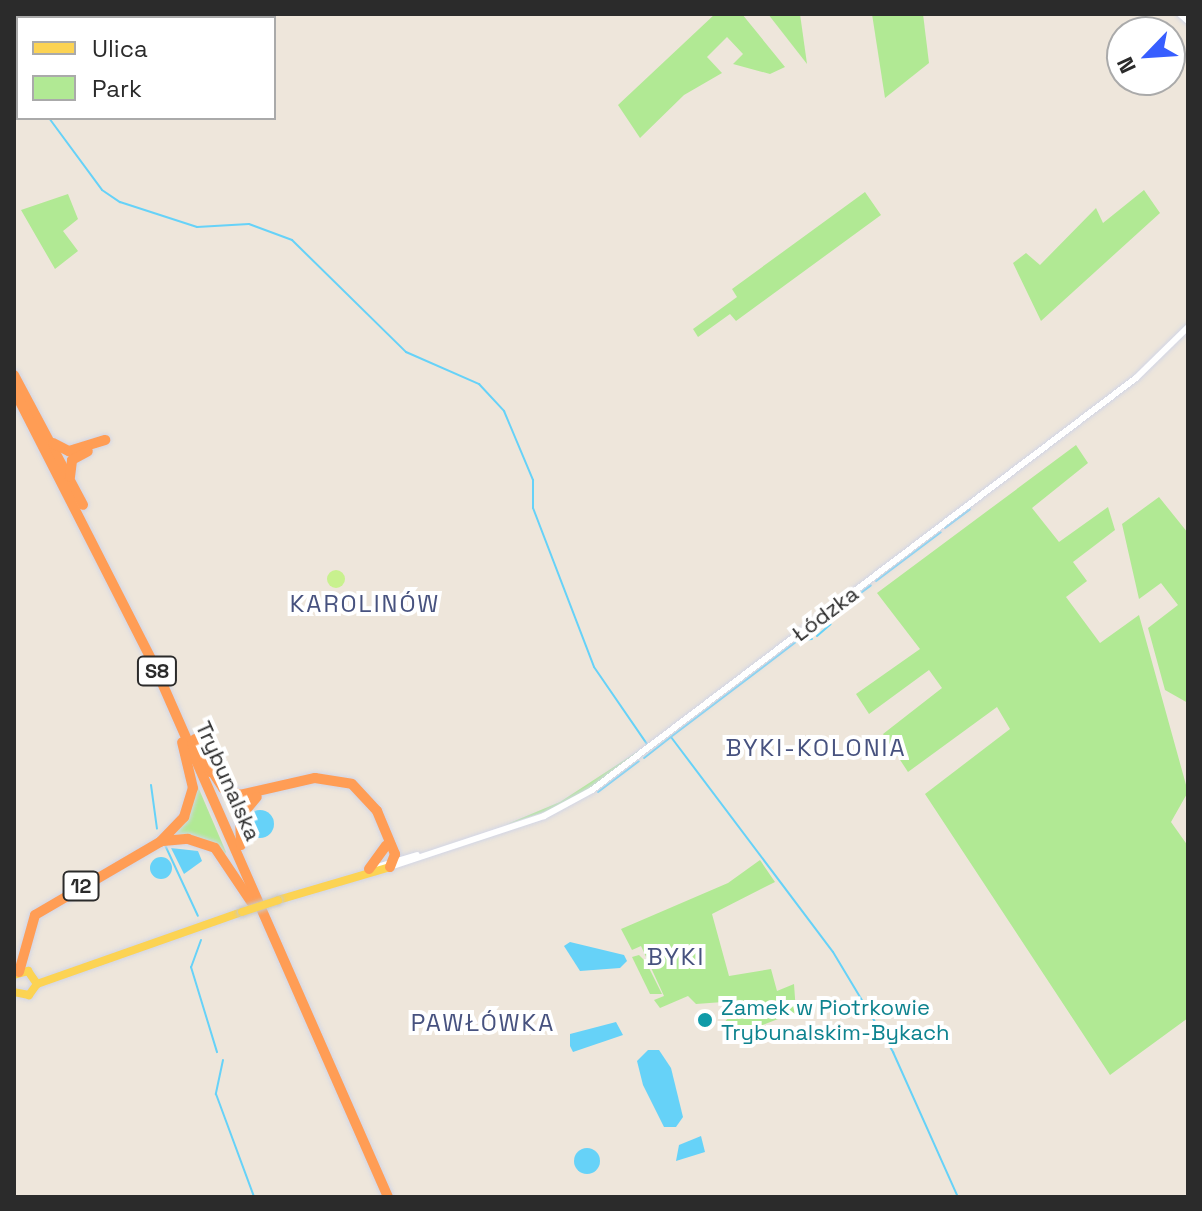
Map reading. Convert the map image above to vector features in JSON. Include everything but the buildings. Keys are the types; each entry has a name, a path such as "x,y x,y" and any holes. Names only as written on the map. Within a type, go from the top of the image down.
{"highway":[{"path":"14,375 72,483 203,756 241,845 284,960"},
{"name":"Trybunalska","path":"14,390 138,630 388,1197"},
{"name":"Trybunalska","path":"14,403 182,742 381,1197"},
{"path":"47,436 67,451 106,442 72,460 72,483"},
{"name":"12","path":"26,976 23,947 26,926 40,910 160,842 191,803 182,742"},
{"path":"203,756 225,789 262,793 314,778 341,781 370,806 392,859"},
{"path":"241,845 241,813 262,793"},
{"path":"160,842 188,839 215,848 252,903"},
{"path":"369,869 392,859 406,858"}],"main road":[{"path":"1180,14 1188,21"},
{"name":"Łódzka","path":"406,858 568,805 649,748 1136,378 1188,327"},
{"name":"Łódzka","path":"278,900 392,859 432,852"},
{"name":"Łódzka","path":"26,976 58,973 392,859"},
{"path":"14,992 26,996 26,976"}],"green space":[{"path":"715,14 742,14 785,67 770,74 733,64 743,54 727,37 707,57 722,73 684,95 640,138 618,105"},
{"path":"768,14 800,14 807,64"},
{"path":"872,14 923,14 929,63 885,98"},
{"path":"1144,190 1160,213 1041,321 1013,263 1026,253 1040,265 1096,208 1103,223"},
{"path":"865,192 881,215 736,321 730,314 698,337 693,329 737,297 732,289"},
{"path":"68,194 78,219 63,231 78,251 55,269 21,210"},
{"path":"1076,445 1088,463 1032,508 1059,542 1108,507 1115,530 1073,562 1087,581 1066,597 1100,643 1139,615 1188,792 1171,822 1188,846 1188,1018 1110,1075 925,794 1010,729 997,707 908,772 883,734 942,688 929,670 869,714 856,694 920,649 877,593"},
{"path":"1159,497 1188,533 1188,703 1165,690 1148,628 1178,605 1161,583 1139,599 1122,524"},
{"path":"332,570 340,570 345,579 343,586 332,588 327,583 327,575"},
{"path":"646,746 589,789 550,810 505,825 560,802"},
{"path":"196,782 226,852 225,854 169,837"},
{"path":"221,790 251,798 236,825"},
{"path":"760,860 775,882 712,914 729,976 771,969 777,991 794,984 796,1012 742,1033 721,1026 730,1016 723,1002 696,1004 688,996 660,1008 654,1000 664,996 641,946 632,950 621,929 728,883"},
{"path":"639,955 646,962 662,994 650,994 632,957"}],"water":[{"path":"260,810 270,814 274,824 270,834 260,838 250,834 246,824 250,814"},
{"path":"171,848 198,851 202,861 184,874"},
{"path":"161,857 169,860 172,868 169,876 161,879 153,876 150,868 153,860"},
{"path":"570,942 624,955 627,961 620,968 580,971 564,946"},
{"path":"616,1022 623,1035 573,1052 570,1034"},
{"path":"648,1050 659,1050 671,1068 683,1117 676,1127 664,1127 643,1085 637,1061"},
{"path":"701,1136 705,1152 676,1161 679,1145"},
{"path":"587,1148 596,1152 600,1161 596,1170 587,1174 578,1170 574,1161 578,1152"}],"waterway":[{"path":"50,120 102,190 120,202 197,227 249,224 292,240 406,352 479,384 504,411 533,480 533,508 594,667 647,744"},
{"path":"945,528 970,509"},
{"path":"876,581 941,532"},
{"path":"842,607 871,585"},
{"path":"817,636 831,624"},
{"path":"800,640 812,639"},
{"path":"672,736 797,641"},
{"path":"644,758 671,737 833,952 893,1052 958,1197"},
{"path":"598,792 639,761"},
{"path":"151,785 157,829"},
{"path":"165,845 198,916"},
{"path":"201,940 191,967 217,1052"},
{"path":"223,1060 216,1094 254,1197"}],"railway":[{"path":"208,16 213,14"},
{"path":"232,16 238,14"}],"place":[{"name":"Zamek w Piotrkowie Trybunalskim-Bykach","path":"705,1020"}],"district":[{"name":"KAROLINÓW","path":"365,604"},
{"name":"BYKI-KOLONIA","path":"816,748"},
{"name":"BYKI","path":"676,957"},
{"name":"PAWŁÓWKA","path":"483,1023"}]}
